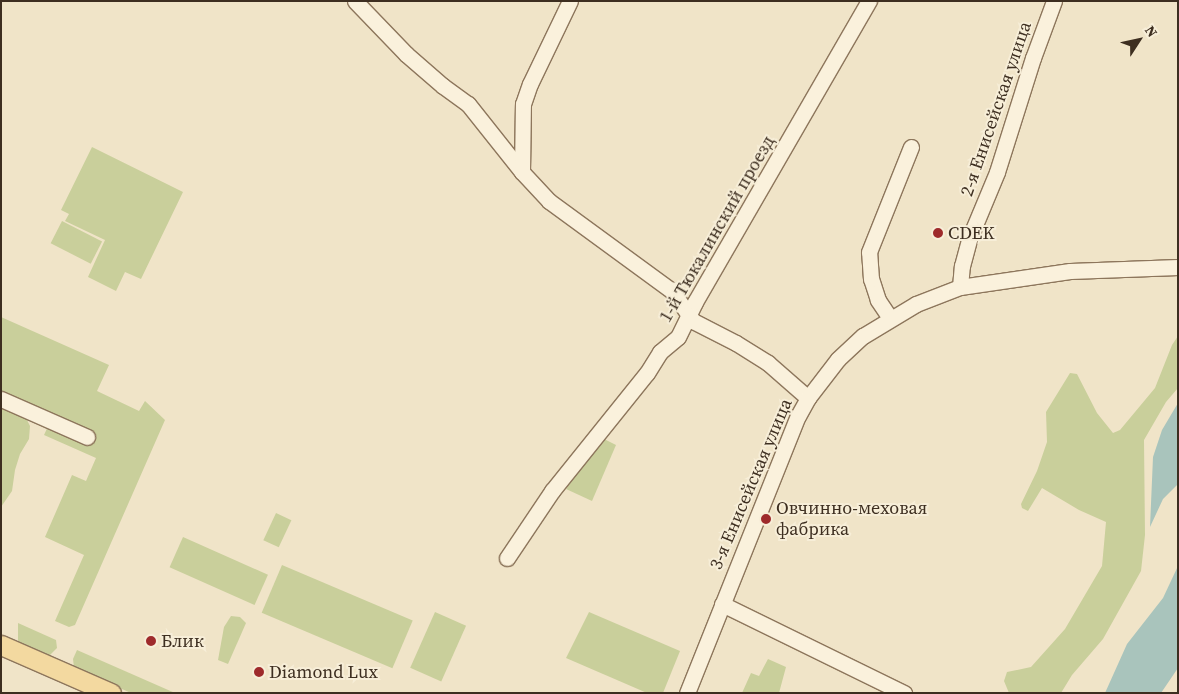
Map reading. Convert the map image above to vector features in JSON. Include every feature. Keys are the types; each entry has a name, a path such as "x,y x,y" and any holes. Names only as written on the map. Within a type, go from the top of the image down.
{"main road":[{"path":"1,646 110,693"}],"street":[{"path":"355,1 406,54 443,86 468,104 522,172 549,201 672,291 684,305 689,315 700,326 736,343 768,363 808,398"},
{"path":"522,172 523,104 530,84 570,1"},
{"name":"1-й Тюкалинский проезд","path":"507,558 552,491 647,374 660,352 678,337 870,1"},
{"name":"2-я Енисейская улица","path":"960,287 962,266 970,237 997,172 1033,58 1054,1"},
{"path":"890,318 878,300 871,279 869,252 911,147"},
{"name":"3-я Енисейская улица","path":"687,693 798,416 808,398 838,359 863,336 890,318 937,295 960,287 1070,272 1178,267"},
{"path":"1,399 87,437"},
{"path":"722,604 904,693"}],"green space":[{"path":"92,147 183,192 141,279 125,272 116,291 88,277 105,240 65,221 69,214 61,210"},
{"path":"62,221 102,241 91,264 51,243"},
{"path":"1,317 109,365 97,391 139,411 145,401 165,420 75,625 69,627 55,621 84,555 45,537 72,475 86,481 96,458 44,435 50,422 1,393"},
{"path":"1178,336 1178,388 1166,402 1144,440 1145,535 1141,571 1103,639 1072,675 1061,693 1009,693 1004,681 1007,672 1031,667 1065,629 1102,566 1106,522 1079,510 1042,488 1028,511 1022,508 1021,504 1037,471 1047,442 1046,412 1070,373 1077,374 1097,413 1113,433 1120,430 1155,388 1172,345"},
{"path":"1,407 24,414 30,426 29,439 20,454 15,470 12,491 1,507"},
{"path":"602,438 616,445 592,501 566,489"},
{"path":"276,513 291,520 279,547 263,540"},
{"path":"183,537 268,575 255,605 170,567"},
{"path":"282,565 413,620 392,668 262,613"},
{"path":"435,612 466,626 441,682 410,668"},
{"path":"589,612 680,651 663,693 647,693 566,658"},
{"path":"231,616 240,617 246,623 228,664 218,660 224,627"},
{"path":"18,623 56,640 57,648 49,656 18,642"},
{"path":"77,650 175,693 131,693 74,668 73,659"},
{"path":"768,659 786,667 779,693 742,693 751,673 759,676"}],"water":[{"path":"1178,403 1178,484 1163,499 1150,527 1153,457 1162,430"},
{"path":"1178,566 1178,668 1161,693 1105,693 1127,644 1163,598"}],"place":[{"name":"CDEK","path":"938,233"},
{"name":"Овчинно-меховая фабрика","path":"766,519"},
{"name":"Блик","path":"151,641"},
{"name":"Diamond Lux","path":"259,672"}]}
